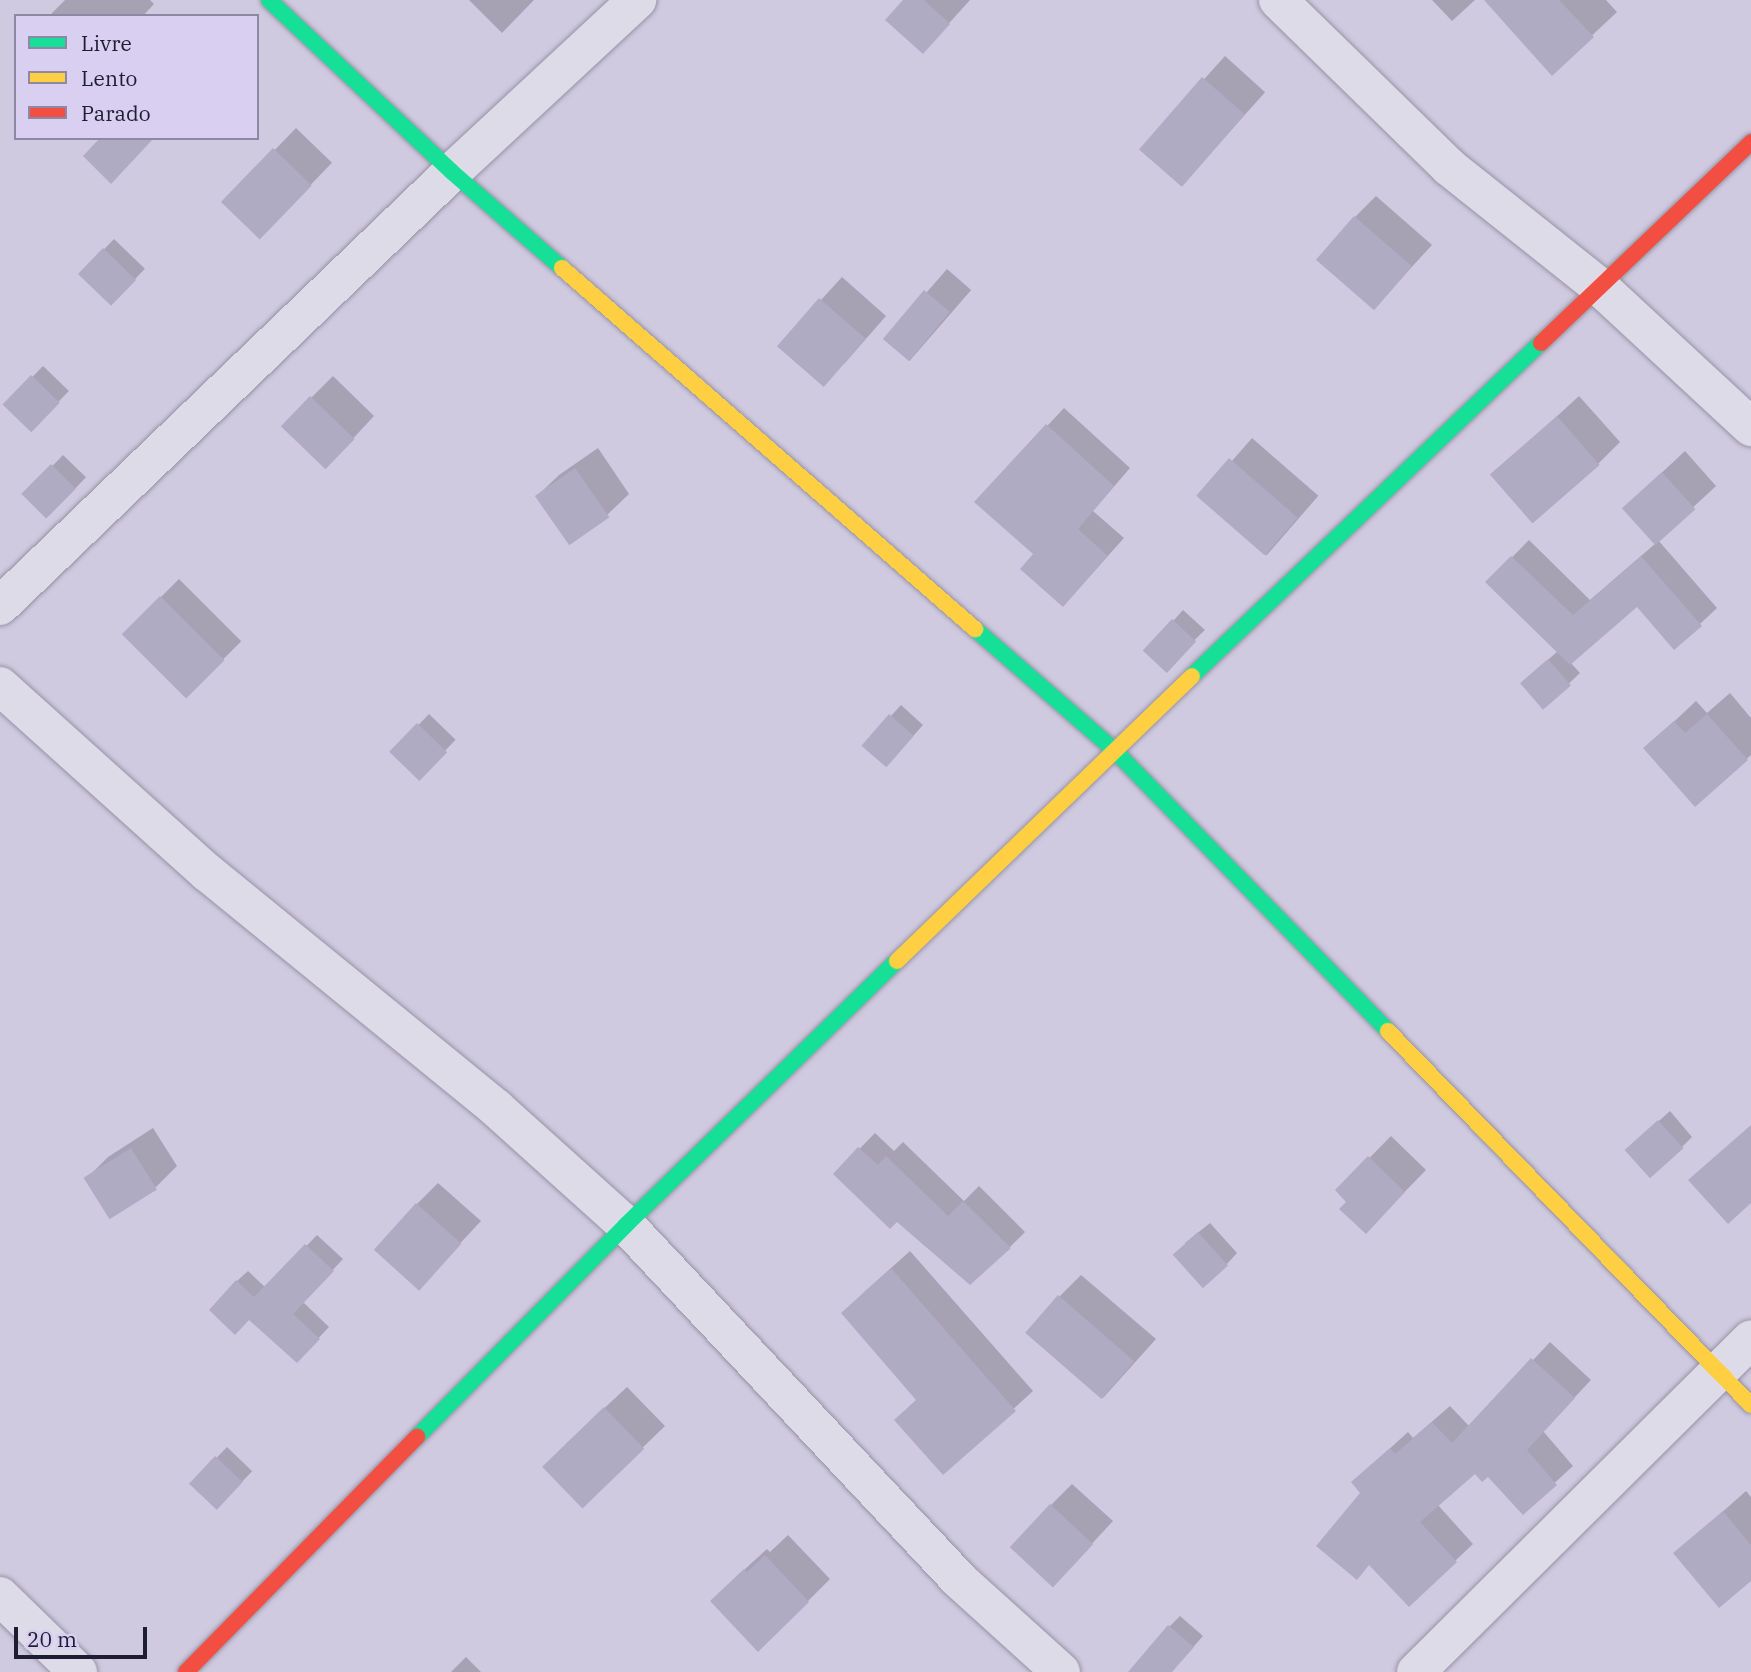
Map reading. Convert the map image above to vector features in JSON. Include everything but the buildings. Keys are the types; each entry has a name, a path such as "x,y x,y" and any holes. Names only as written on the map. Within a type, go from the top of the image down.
{"street":[{"path":"269,0 452,172 1114,750 1751,1405"},
{"path":"0,606 452,172 637,0"},
{"path":"1278,0 1448,167 1601,288 1751,427"},
{"path":"186,1672 626,1225 1114,750 1751,142"},
{"path":"0,686 208,873 496,1108 626,1225 957,1578 1061,1672"},
{"path":"1416,1672 1751,1339"},
{"path":"0,1596 78,1672"}],"traffic: fast":[{"path":"269,0 452,172 562,268"},
{"path":"1192,676 1541,343"},
{"path":"975,629 1114,750 1388,1031"},
{"path":"417,1437 626,1225 897,961"}],"traffic: slow":[{"path":"562,268 975,629"},
{"path":"897,961 1192,676"},
{"path":"1388,1031 1751,1405"}],"traffic: jam":[{"path":"1541,343 1751,142"},
{"path":"186,1672 417,1437"}]}
